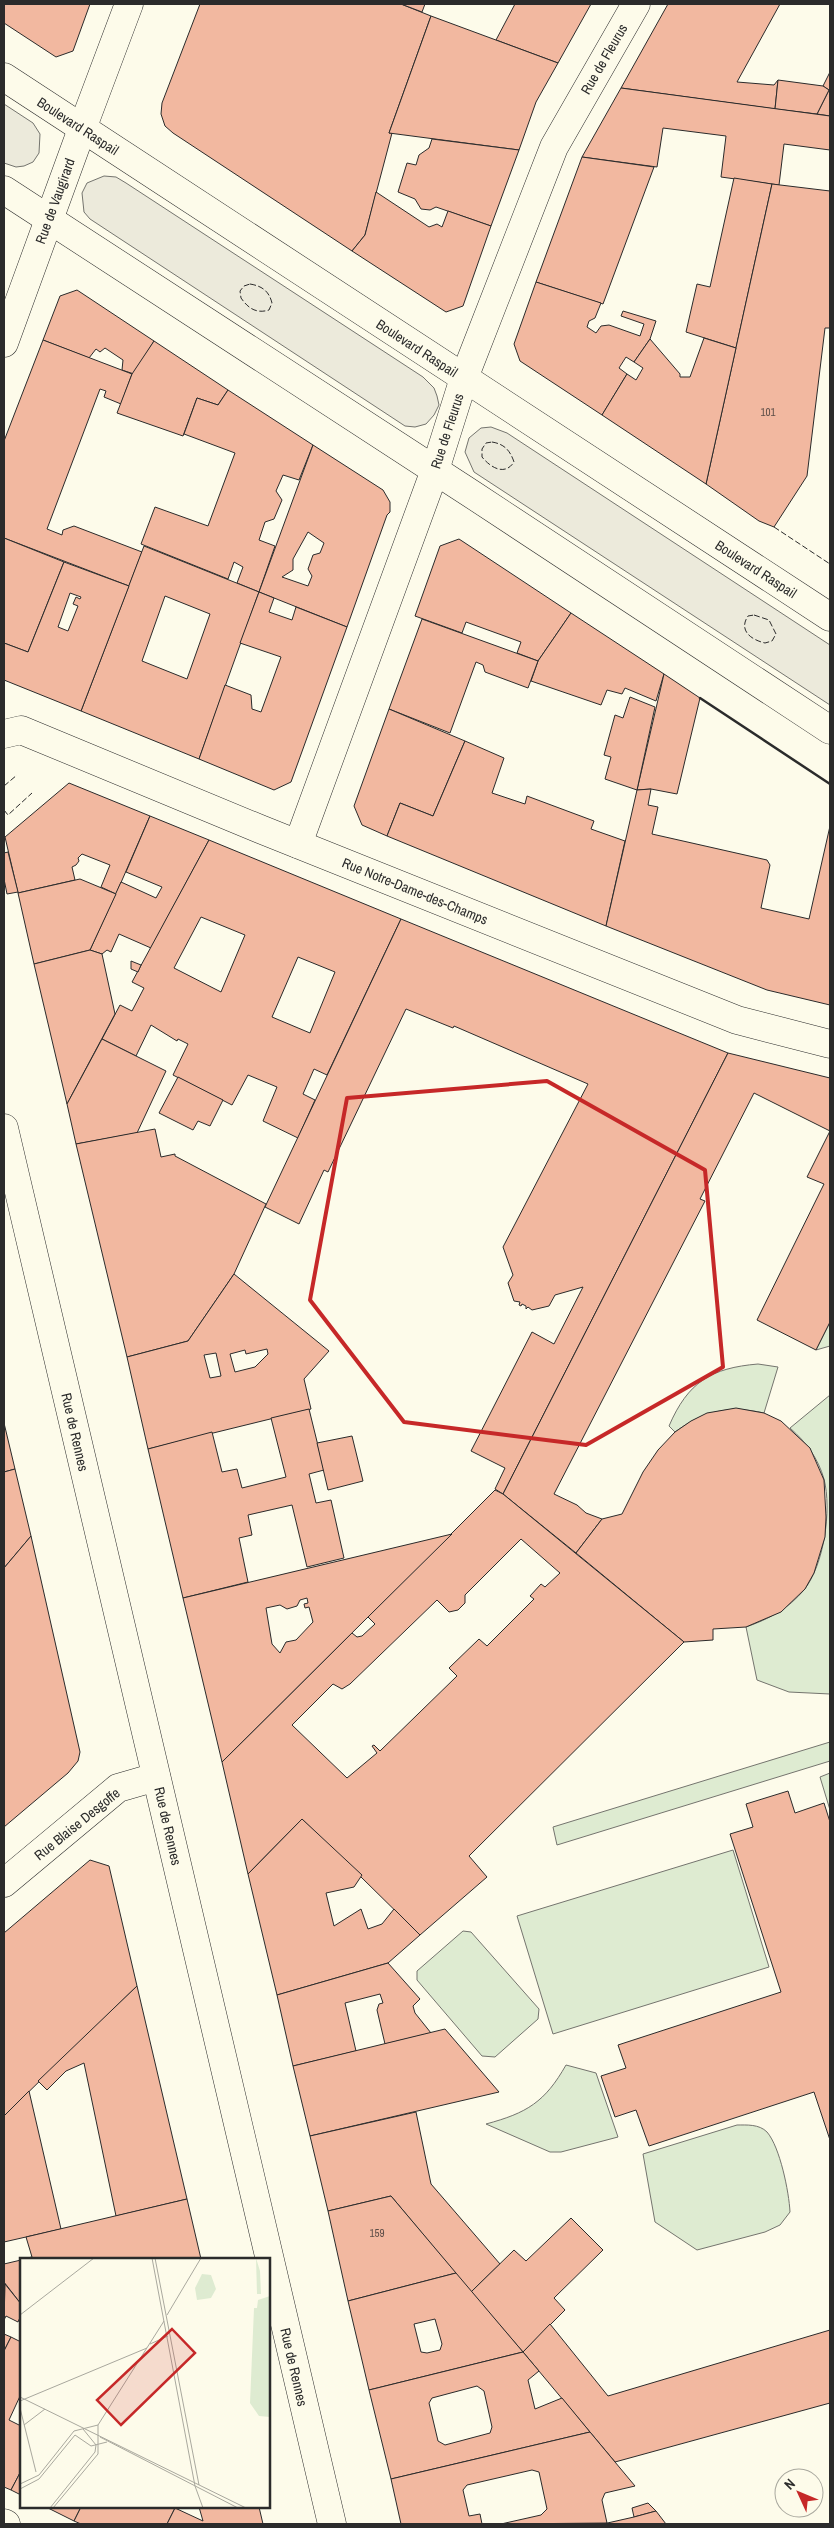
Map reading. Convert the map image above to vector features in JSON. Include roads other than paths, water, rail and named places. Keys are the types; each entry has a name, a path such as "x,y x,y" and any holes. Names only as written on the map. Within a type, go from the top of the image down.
{"main road":[{"name":"Rue de Vaugirard","path":"4,343 48,220 130,4"},
{"name":"Rue de Fleurus","path":"298,844 434,470 464,378 559,136 636,4"},
{"name":"Boulevard Raspail","path":"4,77 830,617"},
{"path":"4,190 830,730"},
{"name":"Rue Notre-Dame-des-Champs","path":"4,734 21,730 298,844 736,1020 830,1044"},
{"name":"Rue de Rennes","path":"4,1128 269,2258"},
{"name":"Rue Blaise Desgoffe","path":"4,1883 118,1788 156,1777"},
{"name":"Rue de Rennes","path":"270,2261 332,2524"}]}
